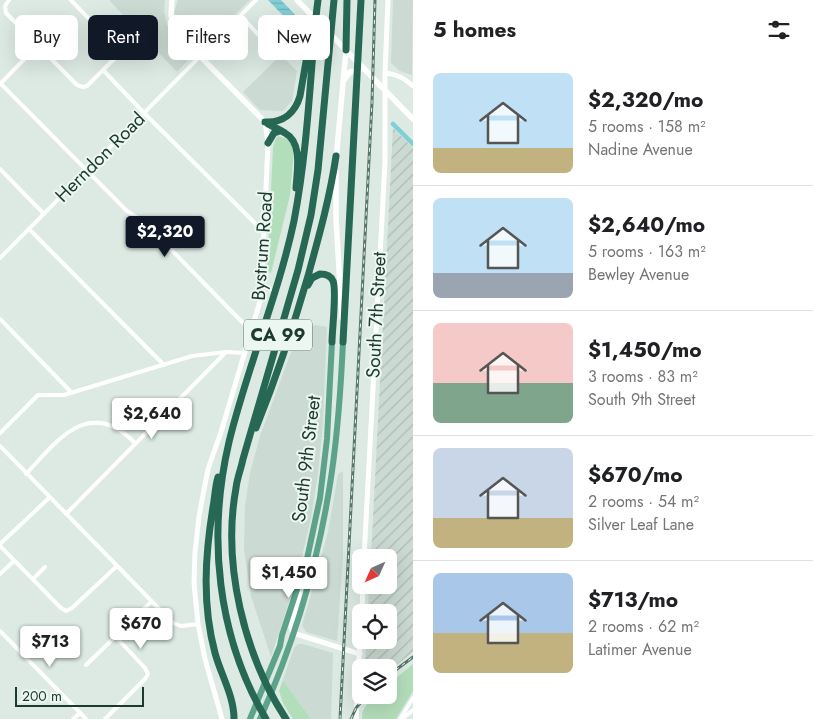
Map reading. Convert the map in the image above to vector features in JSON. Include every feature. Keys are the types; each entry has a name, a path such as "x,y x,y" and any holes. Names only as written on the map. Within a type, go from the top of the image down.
{"highway":[{"name":"CA 99","path":"286,719 279,709 259,666 243,621 234,567 234,500 243,459 312,215 334,0"},
{"path":"346,50 347,0"},
{"path":"343,342 361,0"},
{"name":"CA 99","path":"266,719 250,688 234,648 224,612 218,556 220,494 230,441 294,221 304,156 318,4"},
{"path":"265,122 274,123 281,120 296,105 318,4"},
{"path":"265,122 292,139 297,152 294,221"},
{"path":"268,143 274,133 280,131"},
{"path":"302,299 326,212 336,156"},
{"path":"243,459 278,372 308,283 316,275 324,274 333,280 332,342"},
{"path":"230,441 217,482 208,544 205,582 211,639 217,662 240,719"},
{"path":"234,708 234,719"}],"main road":[{"path":"171,15 172,0"},
{"path":"296,0 413,118"},
{"path":"343,342 336,219 336,156 346,50"},
{"path":"204,60 265,122"},
{"path":"342,84 350,72 359,70 368,72"},
{"name":"South 9th Street","path":"250,719 280,646 307,559 320,498 327,439 332,342"},
{"name":"South 9th Street","path":"260,719 293,633 315,558 328,499 336,438 343,342"},
{"path":"320,498 328,499"},
{"path":"280,646 293,633"}],"street":[{"path":"9,0 5,6 6,13 15,22"},
{"path":"52,60 77,85 83,87 87,86 117,56 117,46 70,0"},
{"name":"Herndon Road","path":"242,15 256,0"},
{"name":"South 7th Street","path":"364,549 385,162 384,73 388,0"},
{"path":"248,24 258,34"},
{"path":"24,60 0,83 127,211 144,222 247,327 252,329"},
{"name":"Herndon Road","path":"0,256 196,60"},
{"path":"103,70 264,232"},
{"path":"384,73 405,78 413,85"},
{"name":"Bystrum Road","path":"222,719 205,659 198,624 194,582 198,516 208,469 261,298 268,143 265,122"},
{"path":"0,169 44,214"},
{"path":"29,229 164,365"},
{"path":"0,319 72,393"},
{"path":"66,514 226,352"},
{"path":"0,433 38,395 64,395 72,393 192,356 226,352 245,353"},
{"path":"26,474 62,436 80,425 94,423 112,426 125,433 135,443"},
{"path":"0,446 116,566 177,625 198,624"},
{"path":"49,498 0,545 14,561 61,608 66,610 72,608 116,566"},
{"path":"307,559 300,596 290,627 293,633 360,654"},
{"path":"0,574 14,561"},
{"path":"33,579 46,567"},
{"path":"86,665 152,602"},
{"path":"0,631 86,719"},
{"path":"105,719 148,674 145,668 115,636"},
{"path":"356,719 360,649"},
{"path":"401,719 413,698"},
{"path":"401,719 413,710"},
{"path":"73,719 80,713"}],"shaded area":[{"path":"109,0 165,0 164,11 168,27 168,60 188,60 177,72 158,52 158,15 123,15"},
{"path":"178,0 250,0 235,15 175,15"},
{"path":"393,0 413,0 412,75 400,71 391,63"},
{"path":"276,60 286,60 297,71 292,101 283,111 260,110 243,92"},
{"path":"393,128 413,148 413,652 397,665 397,659 365,659 366,649 397,649 397,604 368,604 369,594 398,594 398,549 371,549"},
{"path":"315,325 327,327 323,423 318,474 311,518 298,574 271,657 251,596 244,549 245,506 250,473 260,436 293,347 299,336"},
{"path":"343,471 343,557 337,641 306,632 302,625 328,532 338,474"},
{"path":"298,644 333,653 331,719 311,719 283,680 294,648"}],"green space":[{"path":"278,136 289,140 294,151 290,195 271,273 267,272 273,148"},
{"path":"413,664 413,691 396,719 362,719 364,708 367,704 397,704 397,677"},
{"path":"283,680 311,719 293,719 283,703 279,691"}],"water":[{"path":"268,0 281,0 295,15 283,15"}],"waterway":[{"path":"393,124 413,144"}],"railway":[{"path":"340,719 372,102 375,0"},
{"path":"397,669 413,657"},
{"path":"351,719 359,704"}]}
